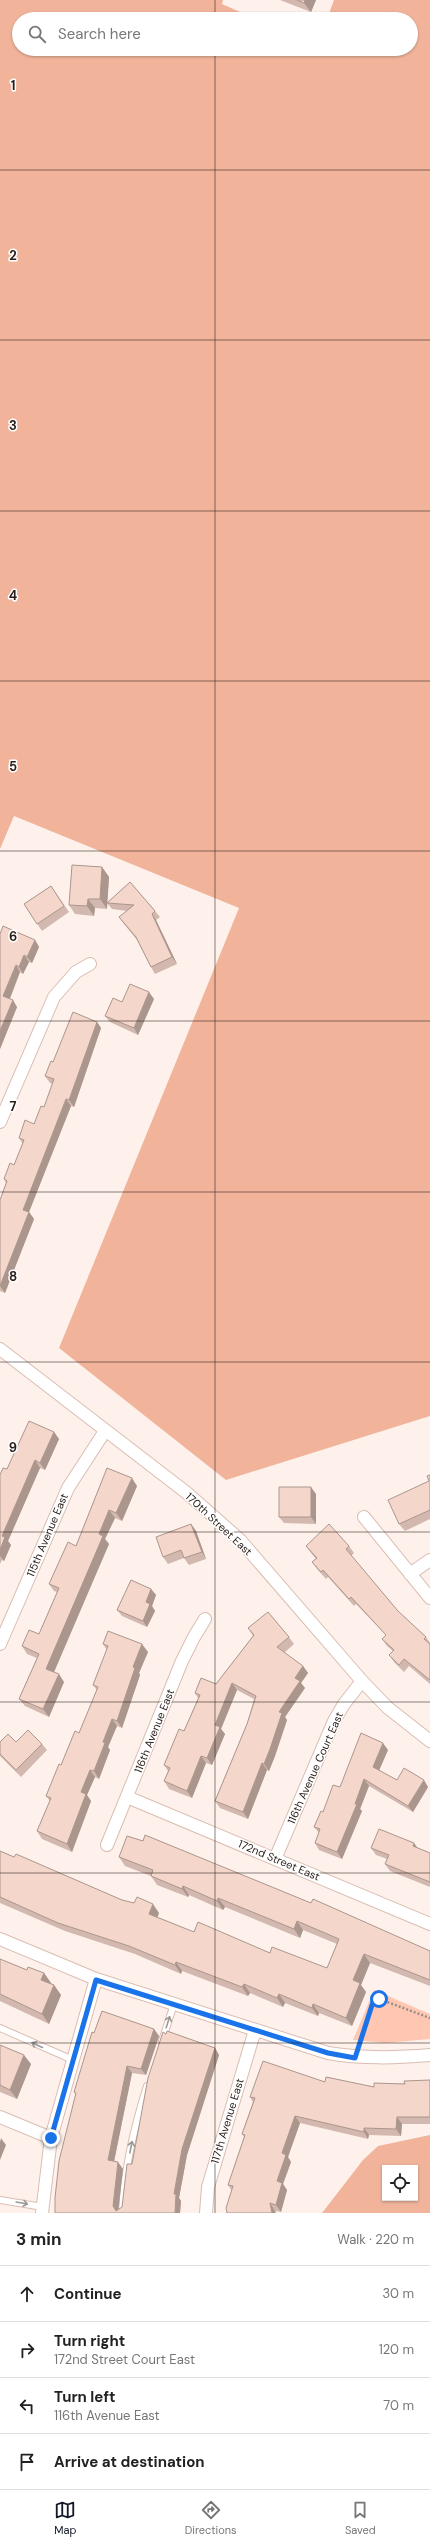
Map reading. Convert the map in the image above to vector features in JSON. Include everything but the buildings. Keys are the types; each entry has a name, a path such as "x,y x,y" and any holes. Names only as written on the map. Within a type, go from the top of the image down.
{"street":[{"path":"0,1122 54,997 76,972 90,964"},
{"name":"170th Street East","path":"0,1349 187,1493 240,1540 362,1681 388,1708 430,1741"},
{"name":"115th Avenue East","path":"0,1644 68,1488 105,1431"},
{"path":"364,1517 430,1598"},
{"path":"410,1574 430,1560"},
{"name":"116th Avenue East","path":"107,1845 182,1661 194,1636 205,1619"},
{"name":"116th Avenue Court East","path":"275,1859 334,1721 344,1704 362,1681"},
{"name":"172nd Street East","path":"127,1797 430,1924"},
{"path":"0,1939 96,1980 328,2053 357,2058 388,2059 430,2055"},
{"path":"43,2210 51,2138 96,1980"},
{"name":"117th Avenue East","path":"206,2213 208,2187 255,2030"},
{"path":"0,2117 51,2138"}],"lane":[{"path":"160,2048 174,2004"},
{"path":"0,2028 73,2060"},
{"path":"122,2213 123,2188 136,2121 150,2077"},
{"path":"0,2200 43,2210"}],"path":[{"path":"357,2058 373,2002 379,1999 430,2018"}],"shaded area":[{"path":"0,0 223,0 222,4 240,12 12,12 12,56 418,56 418,12 330,12 334,0 430,0 430,1416 226,1480 59,1348 239,908 14,816 0,849"},
{"path":"374,1990 430,2014 430,2039 386,2043 353,2040"},
{"path":"430,2135 430,2213 322,2213 363,2160 378,2146"}],"route":[{"path":"51,2138 96,1980 328,2053 355,2058 357,2058 361,2037 373,2002 379,1999"}]}
